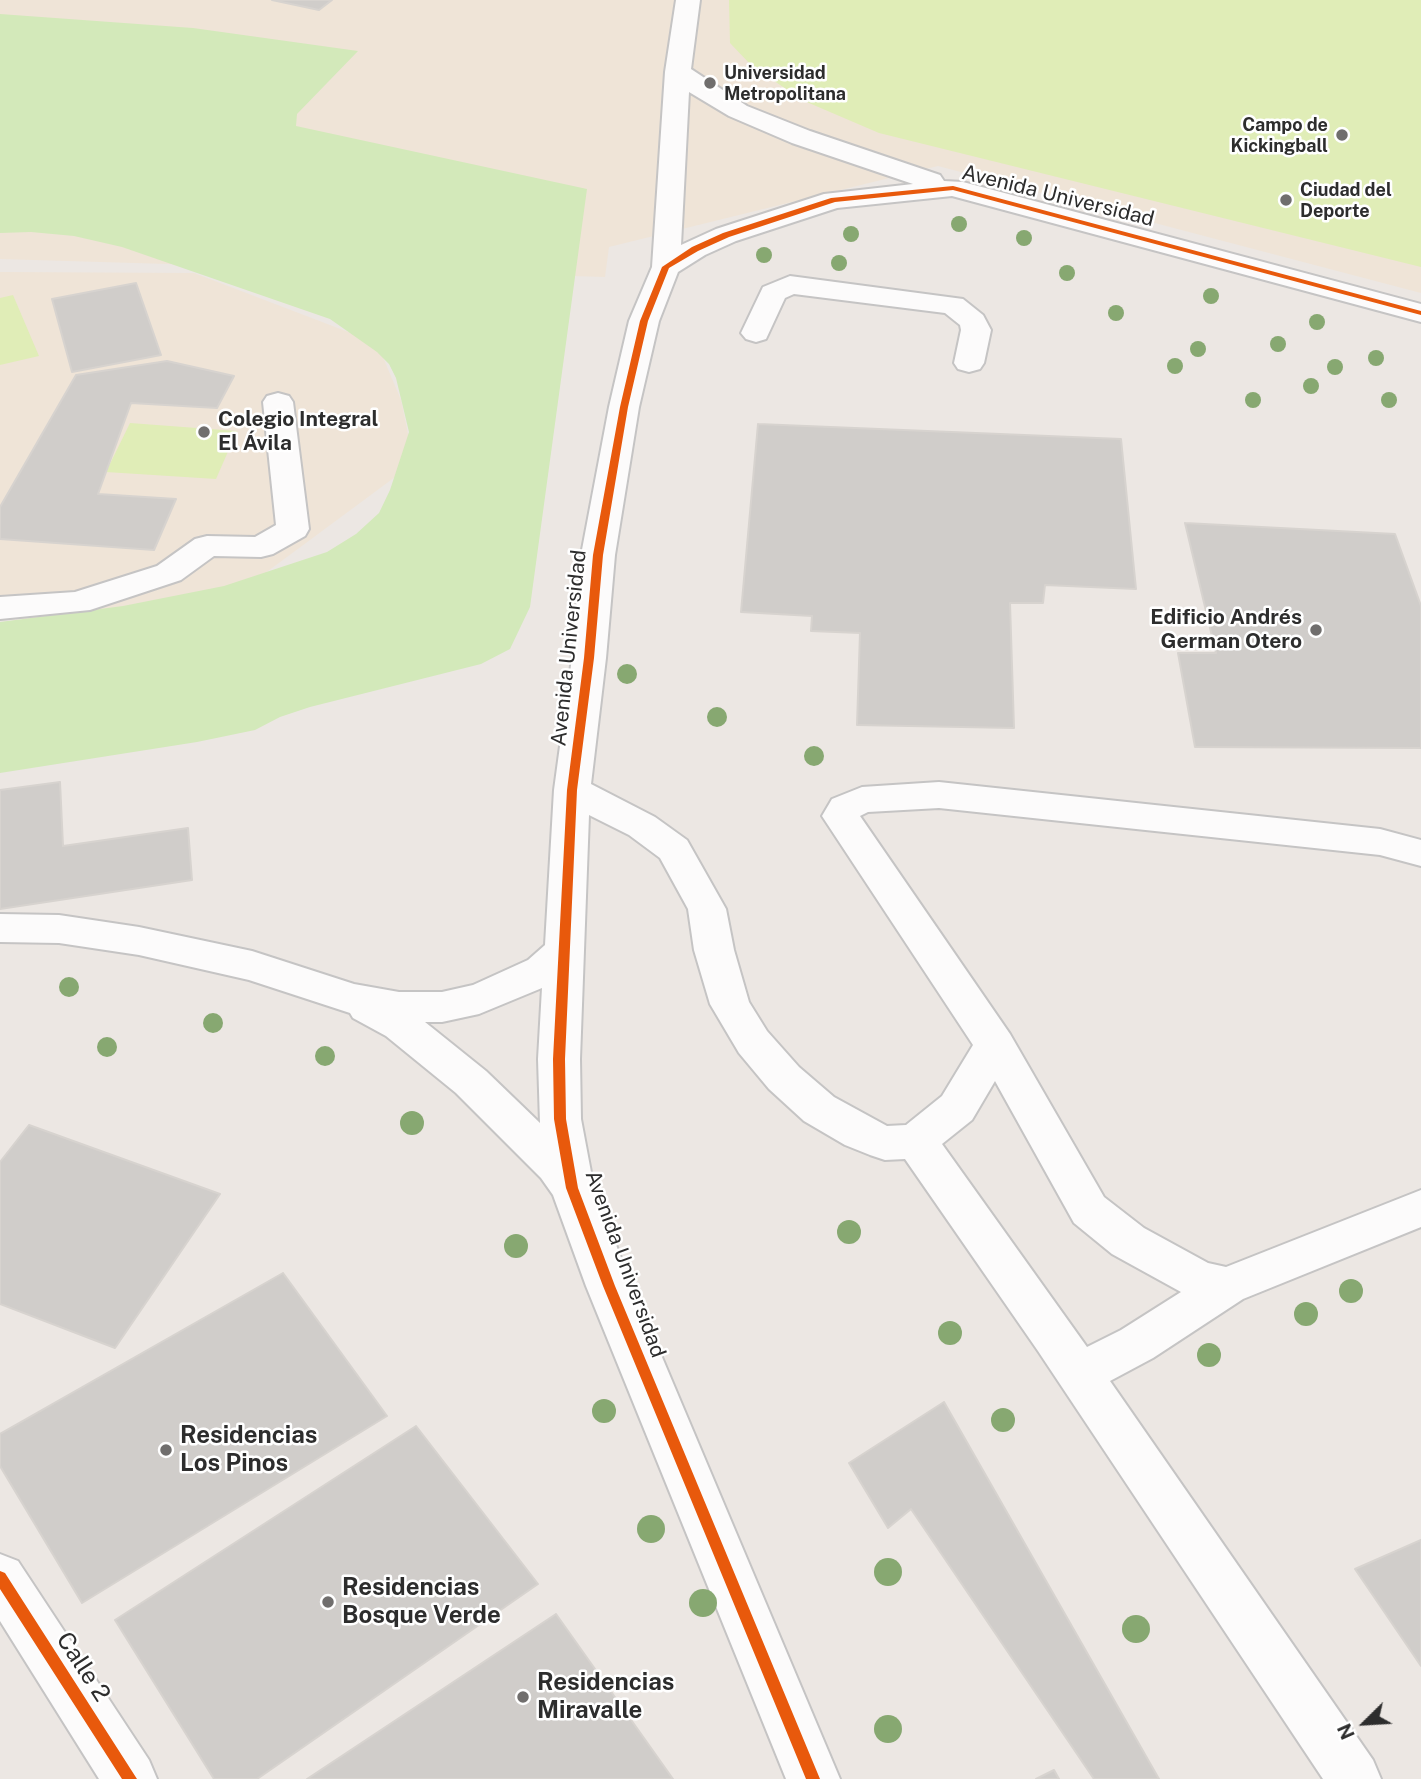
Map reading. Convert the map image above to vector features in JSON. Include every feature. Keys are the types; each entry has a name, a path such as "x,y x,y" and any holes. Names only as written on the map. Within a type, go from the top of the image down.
{"street":[{"path":"666,267 678,72 688,0"},
{"path":"678,72 712,96 766,123 904,173 953,187"},
{"name":"Avenida Universidad","path":"813,1779 572,1188 560,1107 559,1059 572,790 589,658 598,555 624,407 644,321 666,267 726,234 834,200 953,187 1421,313"},
{"path":"756,333 774,293 790,285 953,305 972,321 976,330 969,363"},
{"path":"0,608 78,602 169,573 207,546 261,547 293,529 278,402"},
{"path":"572,790 642,827 674,849 708,909 714,950 730,1004 753,1042 784,1078 819,1108 860,1133 885,1143 916,1141 957,1108 995,1045"},
{"path":"1227,1286 1198,1279 1161,1261 1128,1241 1089,1210 995,1045 841,816 845,808 862,800 939,795 1367,840 1421,853"},
{"path":"0,928 59,929 139,941 252,966 353,999 399,1007 442,1007 479,999 515,985 542,970 566,948"},
{"path":"353,999 400,1025 455,1068 523,1132 556,1166 572,1188"},
{"path":"916,1141 1354,1779"},
{"path":"1078,1375 1137,1344 1227,1286 1421,1208"},
{"name":"Calle 2","path":"0,1577 130,1779"}],"shaded area":[{"name":"Universidad Metropolitana","path":"0,0 1421,0 1421,293 938,166 609,247 605,277 0,259"},
{"name":"Colegio Integral El Ávila","path":"0,272 194,273 377,343 401,400 414,463 214,611 0,620"}],"green space":[{"name":"Ciudad del Deporte","path":"729,0 1421,0 1421,267 879,133 802,100 751,65 730,43"},
{"path":"0,14 193,28 358,51 297,114 296,126 587,189 530,607 510,649 481,664 310,707 280,717 255,730 197,742 0,773 0,622 123,606 224,586 327,552 356,534 379,513 390,490 409,432 396,378 389,364 377,352 330,319 122,247 74,236 31,232 0,233"},
{"path":"13,295 39,356 0,365 0,298"},
{"path":"130,423 237,431 216,479 106,472"}],"building":[{"path":"272,0 332,0 319,10"},
{"path":"136,283 161,355 72,372 52,299"},
{"path":"167,361 234,376 217,408 131,403 98,494 176,499 154,550 0,539 0,507 76,375"},
{"path":"758,424 1121,439 1136,589 1045,585 1043,603 1010,603 1014,728 857,725 860,633 811,631 812,616 741,612"},
{"name":"Edificio Andrés German Otero","path":"1185,523 1395,534 1421,606 1421,748 1195,747 1178,653 1216,653"},
{"path":"60,782 63,846 188,828 192,880 0,909 0,790"},
{"path":"29,1125 220,1194 115,1348 0,1304 0,1162"},
{"name":"Residencias Los Pinos","path":"283,1273 387,1416 82,1603 0,1466 0,1434"},
{"path":"944,1402 1159,1779 1094,1779 911,1509 888,1528 849,1463"},
{"name":"Residencias Bosque Verde","path":"416,1426 538,1584 257,1779 214,1779 115,1620"},
{"path":"1421,1540 1421,1666 1355,1569"},
{"name":"Residencias Miravalle","path":"556,1614 673,1779 307,1779"},
{"path":"1054,1770 1059,1779 1036,1779"}],"cycle path":[{"path":"813,1779 609,1286 572,1188 560,1119 559,1059 572,790 589,658 598,555 624,407 644,321 666,267 695,249 726,235 834,200 953,188 1421,313"},
{"path":"0,1577 130,1779"}],"place":[{"name":"Universidad Metropolitana","path":"710,83"},
{"name":"Campo de Kickingball","path":"1342,135"},
{"name":"Ciudad del Deporte","path":"1286,200"},
{"name":"Colegio Integral El Ávila","path":"204,432"},
{"name":"Edificio Andrés German Otero","path":"1316,630"},
{"name":"Residencias Los Pinos","path":"166,1450"},
{"name":"Residencias Bosque Verde","path":"328,1602"},
{"name":"Residencias Miravalle","path":"523,1697"}]}
